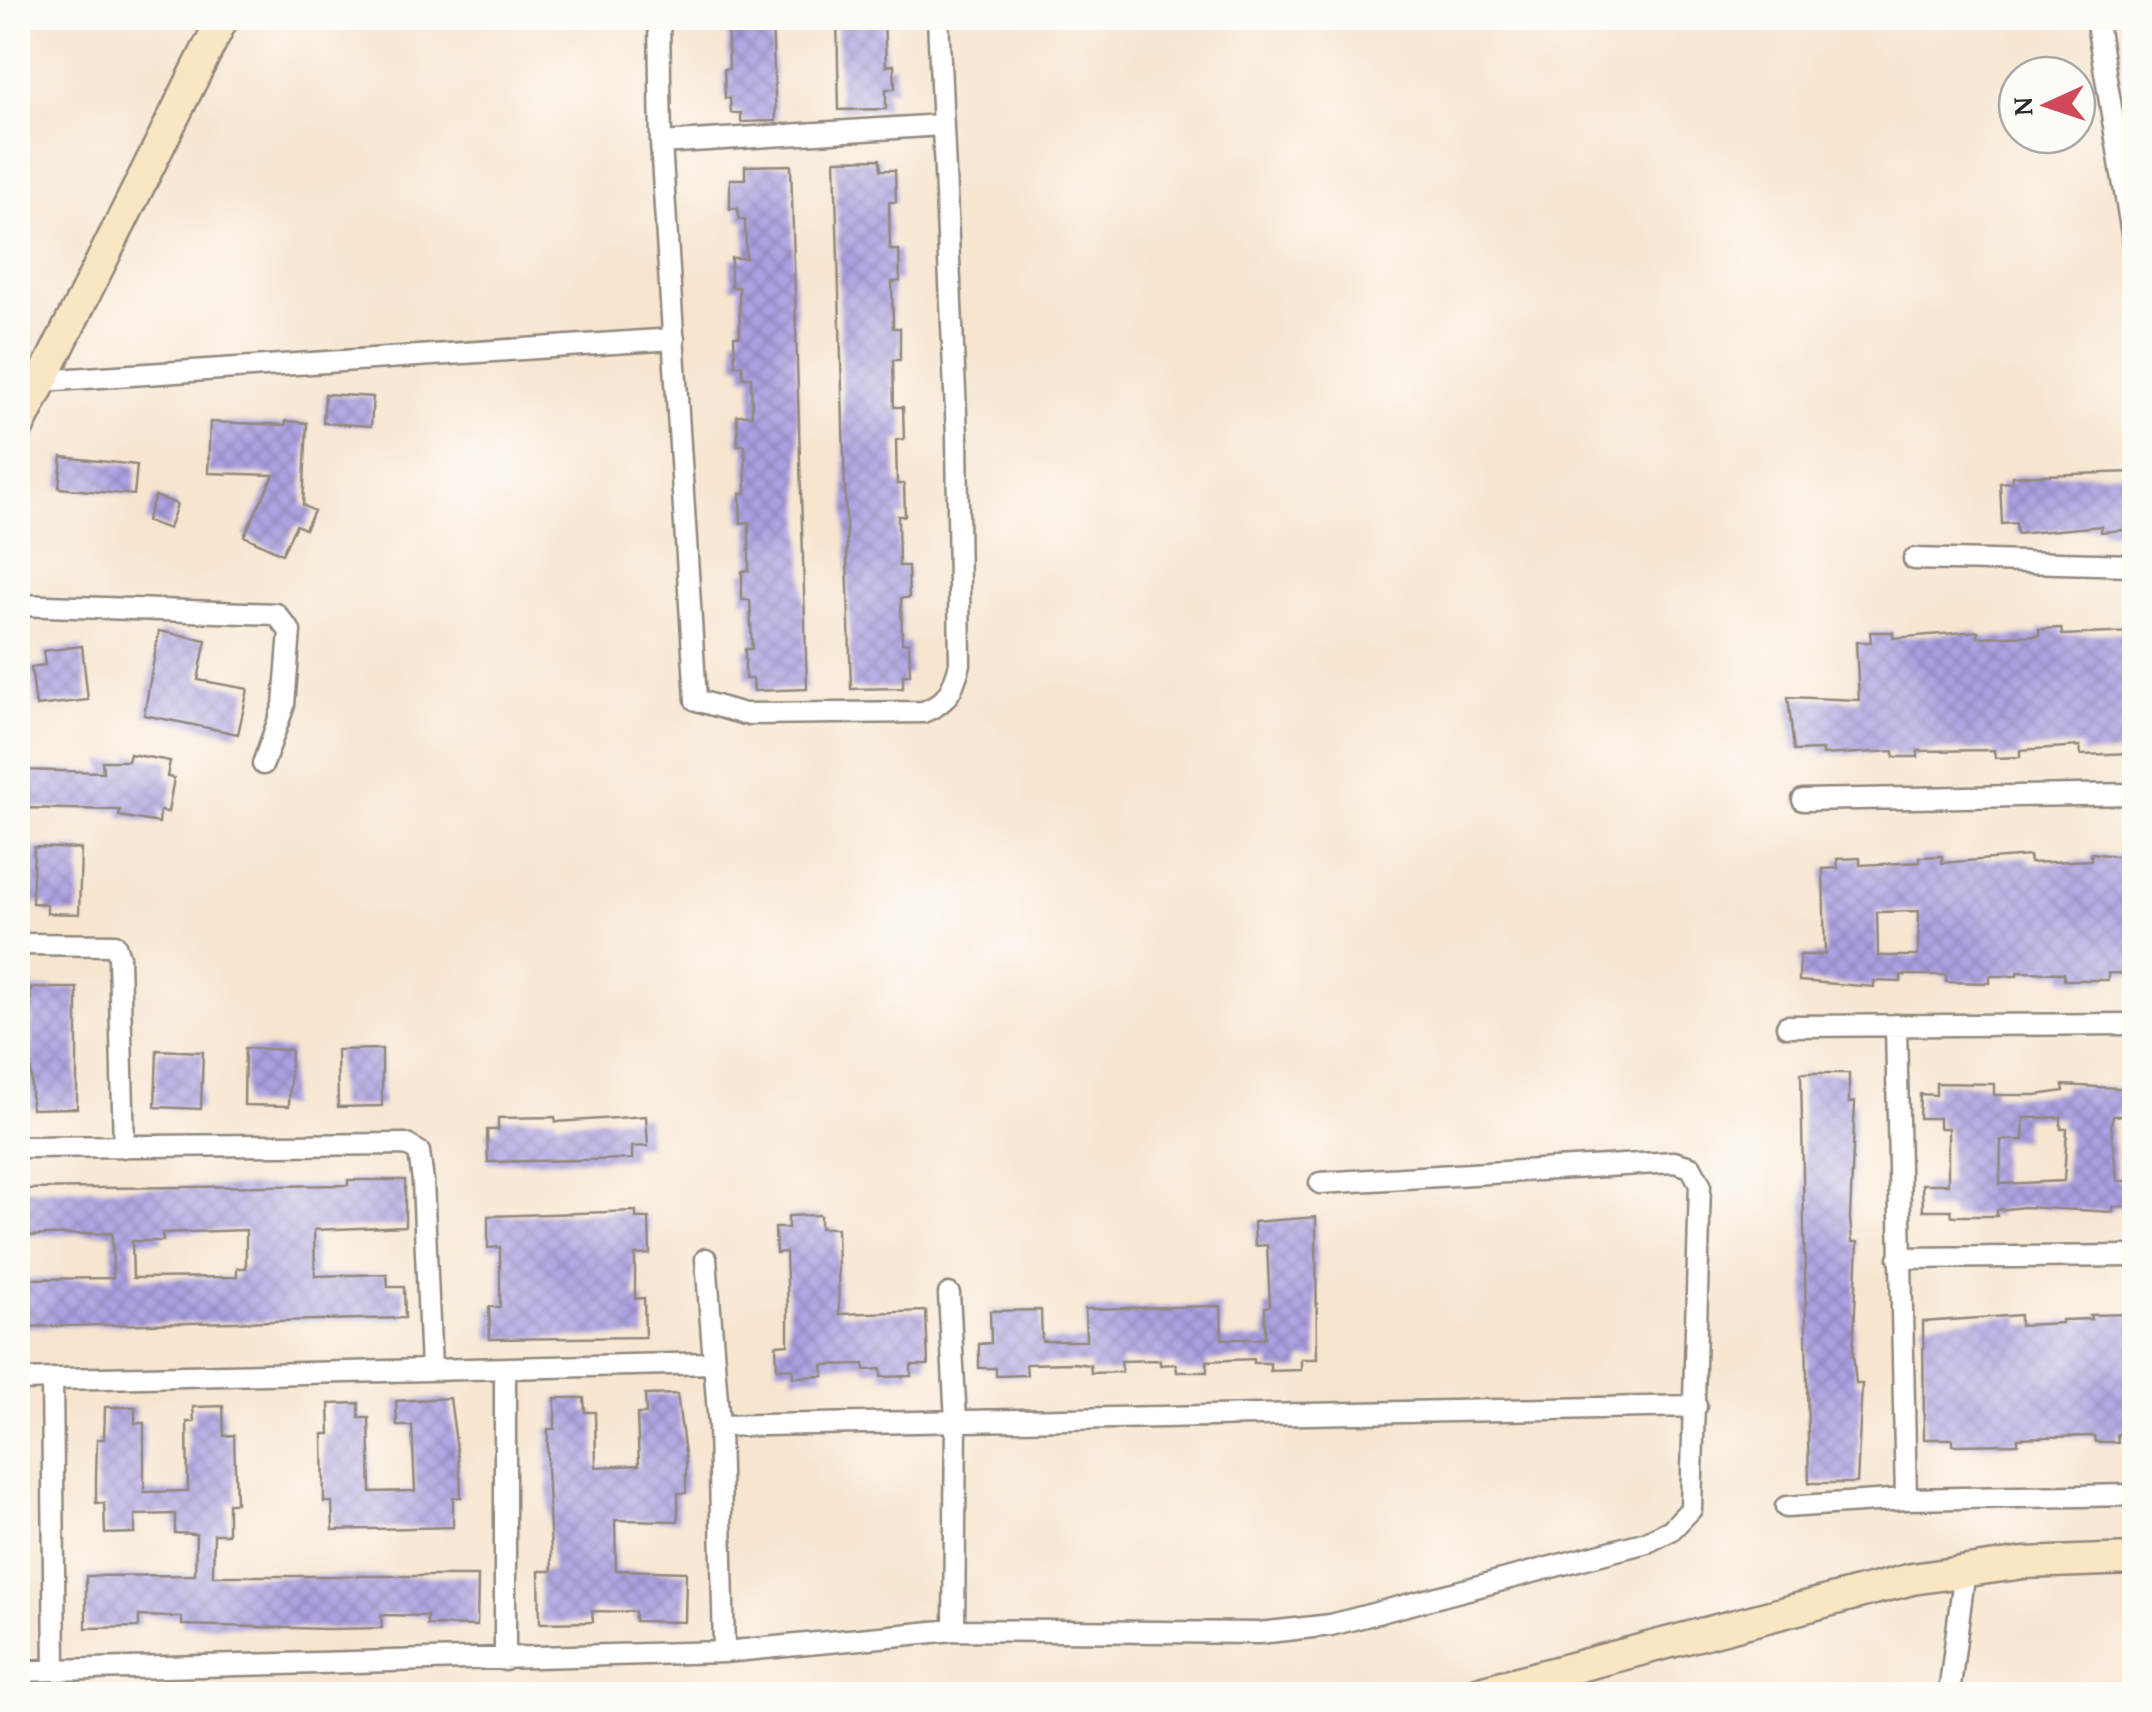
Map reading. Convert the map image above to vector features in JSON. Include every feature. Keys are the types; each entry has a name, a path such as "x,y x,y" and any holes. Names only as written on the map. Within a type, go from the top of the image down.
{"main road":[{"path":"18,428 223,18"},
{"path":"1472,1694 1838,1595 1965,1569 2134,1560"}],"street":[{"path":"659,18 661,144 696,700 744,714 923,712 941,706 953,690 960,664 957,435 938,18"},
{"path":"2096,18 2134,246"},
{"path":"661,144 942,125"},
{"path":"41,381 674,339"},
{"path":"1914,559 2134,565"},
{"path":"18,605 276,614 290,632 284,705 263,764"},
{"path":"1803,800 2134,794"},
{"path":"18,944 114,945 119,957 124,1148"},
{"path":"1788,1026 2134,1024"},
{"path":"1896,1026 1906,1499"},
{"path":"18,1146 406,1144 419,1152 430,1370"},
{"path":"18,1670 724,1652 954,1630 1259,1634 1331,1625 1647,1542 1671,1530 1690,1510 1700,1184 1692,1167 1674,1162 1320,1182"},
{"path":"1899,1258 2134,1256"},
{"path":"706,1260 719,1426 724,1652"},
{"path":"949,1294 956,1421 954,1630"},
{"path":"18,1380 714,1363"},
{"path":"505,1369 505,1660"},
{"path":"52,1379 54,1670"},
{"path":"719,1426 1696,1406"},
{"path":"1786,1507 1906,1499 2134,1495"},
{"path":"1949,1694 1965,1569"}],"building":[{"path":"727,18 772,18 776,121 741,122 741,113 731,113 730,98 725,98 724,69 729,69"},
{"path":"837,18 884,18 886,66 894,65 895,89 886,89 886,109 839,110"},
{"path":"880,159 881,170 895,170 896,202 889,202 890,250 899,250 900,281 892,282 893,328 900,328 900,360 893,360 894,407 903,407 904,439 896,440 897,484 904,484 905,516 898,516 899,566 908,566 909,598 901,598 902,643 909,643 910,675 903,675 903,688 851,689 835,160"},
{"path":"791,165 807,689 754,691 753,679 745,679 745,649 752,649 750,600 742,600 742,571 749,571 749,522 741,523 740,493 746,493 745,445 738,445 737,415 752,415 751,377 743,377 742,365 735,365 734,336 740,336 739,287 731,287 731,258 746,258 745,220 739,220 738,208 730,209 730,179 745,179 745,166"},
{"path":"325,394 373,397 371,426 323,423"},
{"path":"286,421 307,423 303,505 314,511 305,529 296,525 282,554 244,536 274,475 208,473 210,422 285,425"},
{"path":"62,457 137,465 134,495 59,488"},
{"path":"2134,472 2134,526 2124,526 2124,530 2101,532 2101,526 2017,534 2016,523 2002,524 2000,483 2012,482 2012,476"},
{"path":"155,496 177,504 169,529 146,521"},
{"path":"2061,628 2062,635 2134,632 2134,753 2081,755 2080,746 2020,750 2020,757 1995,758 1994,750 1918,751 1918,757 1894,757 1894,751 1822,755 1822,750 1794,751 1788,697 1859,700 1856,642 1871,642 1870,632 1893,632 1893,638 1978,631 1978,637 2039,635 2039,629"},
{"path":"159,631 206,640 198,680 248,689 238,734 144,715"},
{"path":"82,646 88,700 36,706 31,667 45,665 43,651"},
{"path":"130,754 170,761 167,777 174,778 168,812 160,811 159,823 119,816 120,810 18,808 18,770 103,772 102,761 128,761"},
{"path":"34,847 81,849 79,914 47,913 47,904 32,903"},
{"path":"2091,853 2134,858 2134,974 2108,973 2108,980 2064,980 2064,973 2017,972 2017,976 1990,976 1990,983 1946,982 1946,975 1901,975 1901,982 1874,981 1874,987 1799,981 1800,955 1825,955 1823,869 1838,868 1837,859 1860,858 1860,865 1920,862 1919,857 1942,856 1942,863 2029,856 2030,863 2091,860","holes":["1919,911 1918,956 1878,956 1877,912"]},
{"path":"31,988 77,988 77,1108 31,1109"},
{"path":"245,1048 291,1050 289,1106 244,1105"},
{"path":"382,1049 382,1106 338,1107 337,1050"},
{"path":"157,1050 203,1052 201,1109 155,1107"},
{"path":"1801,1073 1849,1073 1849,1103 1855,1102 1850,1218 1852,1242 1858,1242 1853,1354 1856,1384 1862,1384 1857,1483 1809,1483"},
{"path":"1936,1083 1994,1084 1994,1095 2064,1091 2063,1085 2134,1089 2134,1115 2113,1116 2111,1125 2117,1181 2134,1181 2134,1207 2113,1207 2113,1212 2024,1207 1997,1210 1997,1216 1952,1216 1951,1210 1923,1210 1922,1184 1948,1184 1948,1128 1939,1128 1939,1118 1919,1118 1920,1094 1936,1095","holes":["2061,1117 2061,1129 2067,1129 2064,1181 2000,1184 2001,1140 2023,1140 2024,1118"]},
{"path":"646,1116 648,1146 632,1147 632,1159 488,1162 487,1130 498,1130 498,1118 555,1117 556,1122"},
{"path":"348,1180 405,1180 405,1226 314,1230 315,1276 387,1274 388,1287 404,1287 405,1318 18,1327 18,1294 25,1294 24,1279 113,1278 112,1233 18,1236 18,1189 348,1185","holes":["246,1230 246,1268 237,1268 237,1277 133,1278 132,1241 163,1241 162,1233"]},
{"path":"636,1211 636,1218 649,1218 650,1254 635,1255 635,1299 644,1298 645,1337 490,1339 489,1307 500,1307 500,1247 488,1248 488,1216"},
{"path":"820,1215 820,1228 837,1228 839,1314 926,1311 928,1365 911,1365 911,1376 881,1377 881,1369 865,1370 864,1364 823,1365 824,1376 793,1377 793,1368 777,1369 776,1345 788,1344 788,1312 786,1252 776,1253 775,1228 788,1228 788,1216"},
{"path":"1316,1217 1317,1359 1301,1359 1301,1370 1270,1371 1270,1363 1254,1363 1254,1359 1207,1361 1207,1372 1177,1372 1176,1364 1160,1365 1160,1360 1121,1361 1122,1372 1091,1373 1090,1365 1074,1363 1026,1364 1027,1375 996,1376 996,1368 979,1368 979,1344 991,1343 990,1311 1041,1310 1042,1341 1086,1341 1085,1309 1221,1306 1222,1339 1265,1339 1265,1307 1270,1306 1267,1245 1255,1246 1254,1222"},
{"path":"2134,1314 2134,1432 2117,1434 2118,1442 2095,1442 2094,1436 2018,1438 2018,1444 1953,1445 1953,1439 1924,1439 1923,1322 2020,1315 2020,1325 2091,1319 2090,1315"},
{"path":"677,1394 686,1461 686,1493 678,1493 678,1521 615,1520 616,1570 686,1572 685,1622 635,1621 635,1612 592,1611 593,1622 540,1623 539,1571 552,1571 547,1468 548,1429 555,1429 555,1398 584,1398 585,1412 595,1412 596,1467 639,1465 637,1414 646,1414 645,1395"},
{"path":"450,1398 461,1497 453,1497 453,1527 333,1530 332,1502 324,1502 323,1434 330,1434 329,1404 359,1403 359,1418 369,1418 371,1492 415,1491 412,1426 397,1426 396,1401"},
{"path":"223,1406 224,1436 234,1435 236,1503 228,1503 228,1534 214,1534 213,1576 478,1576 477,1626 427,1625 427,1616 381,1615 382,1628 329,1629 182,1625 182,1617 139,1616 139,1627 86,1628 86,1576 195,1575 196,1534 175,1533 175,1514 135,1515 135,1533 105,1534 104,1503 96,1503 96,1478 97,1439 104,1439 105,1407 135,1407 135,1423 144,1423 144,1492 188,1491 187,1422 194,1422 193,1407"}]}
